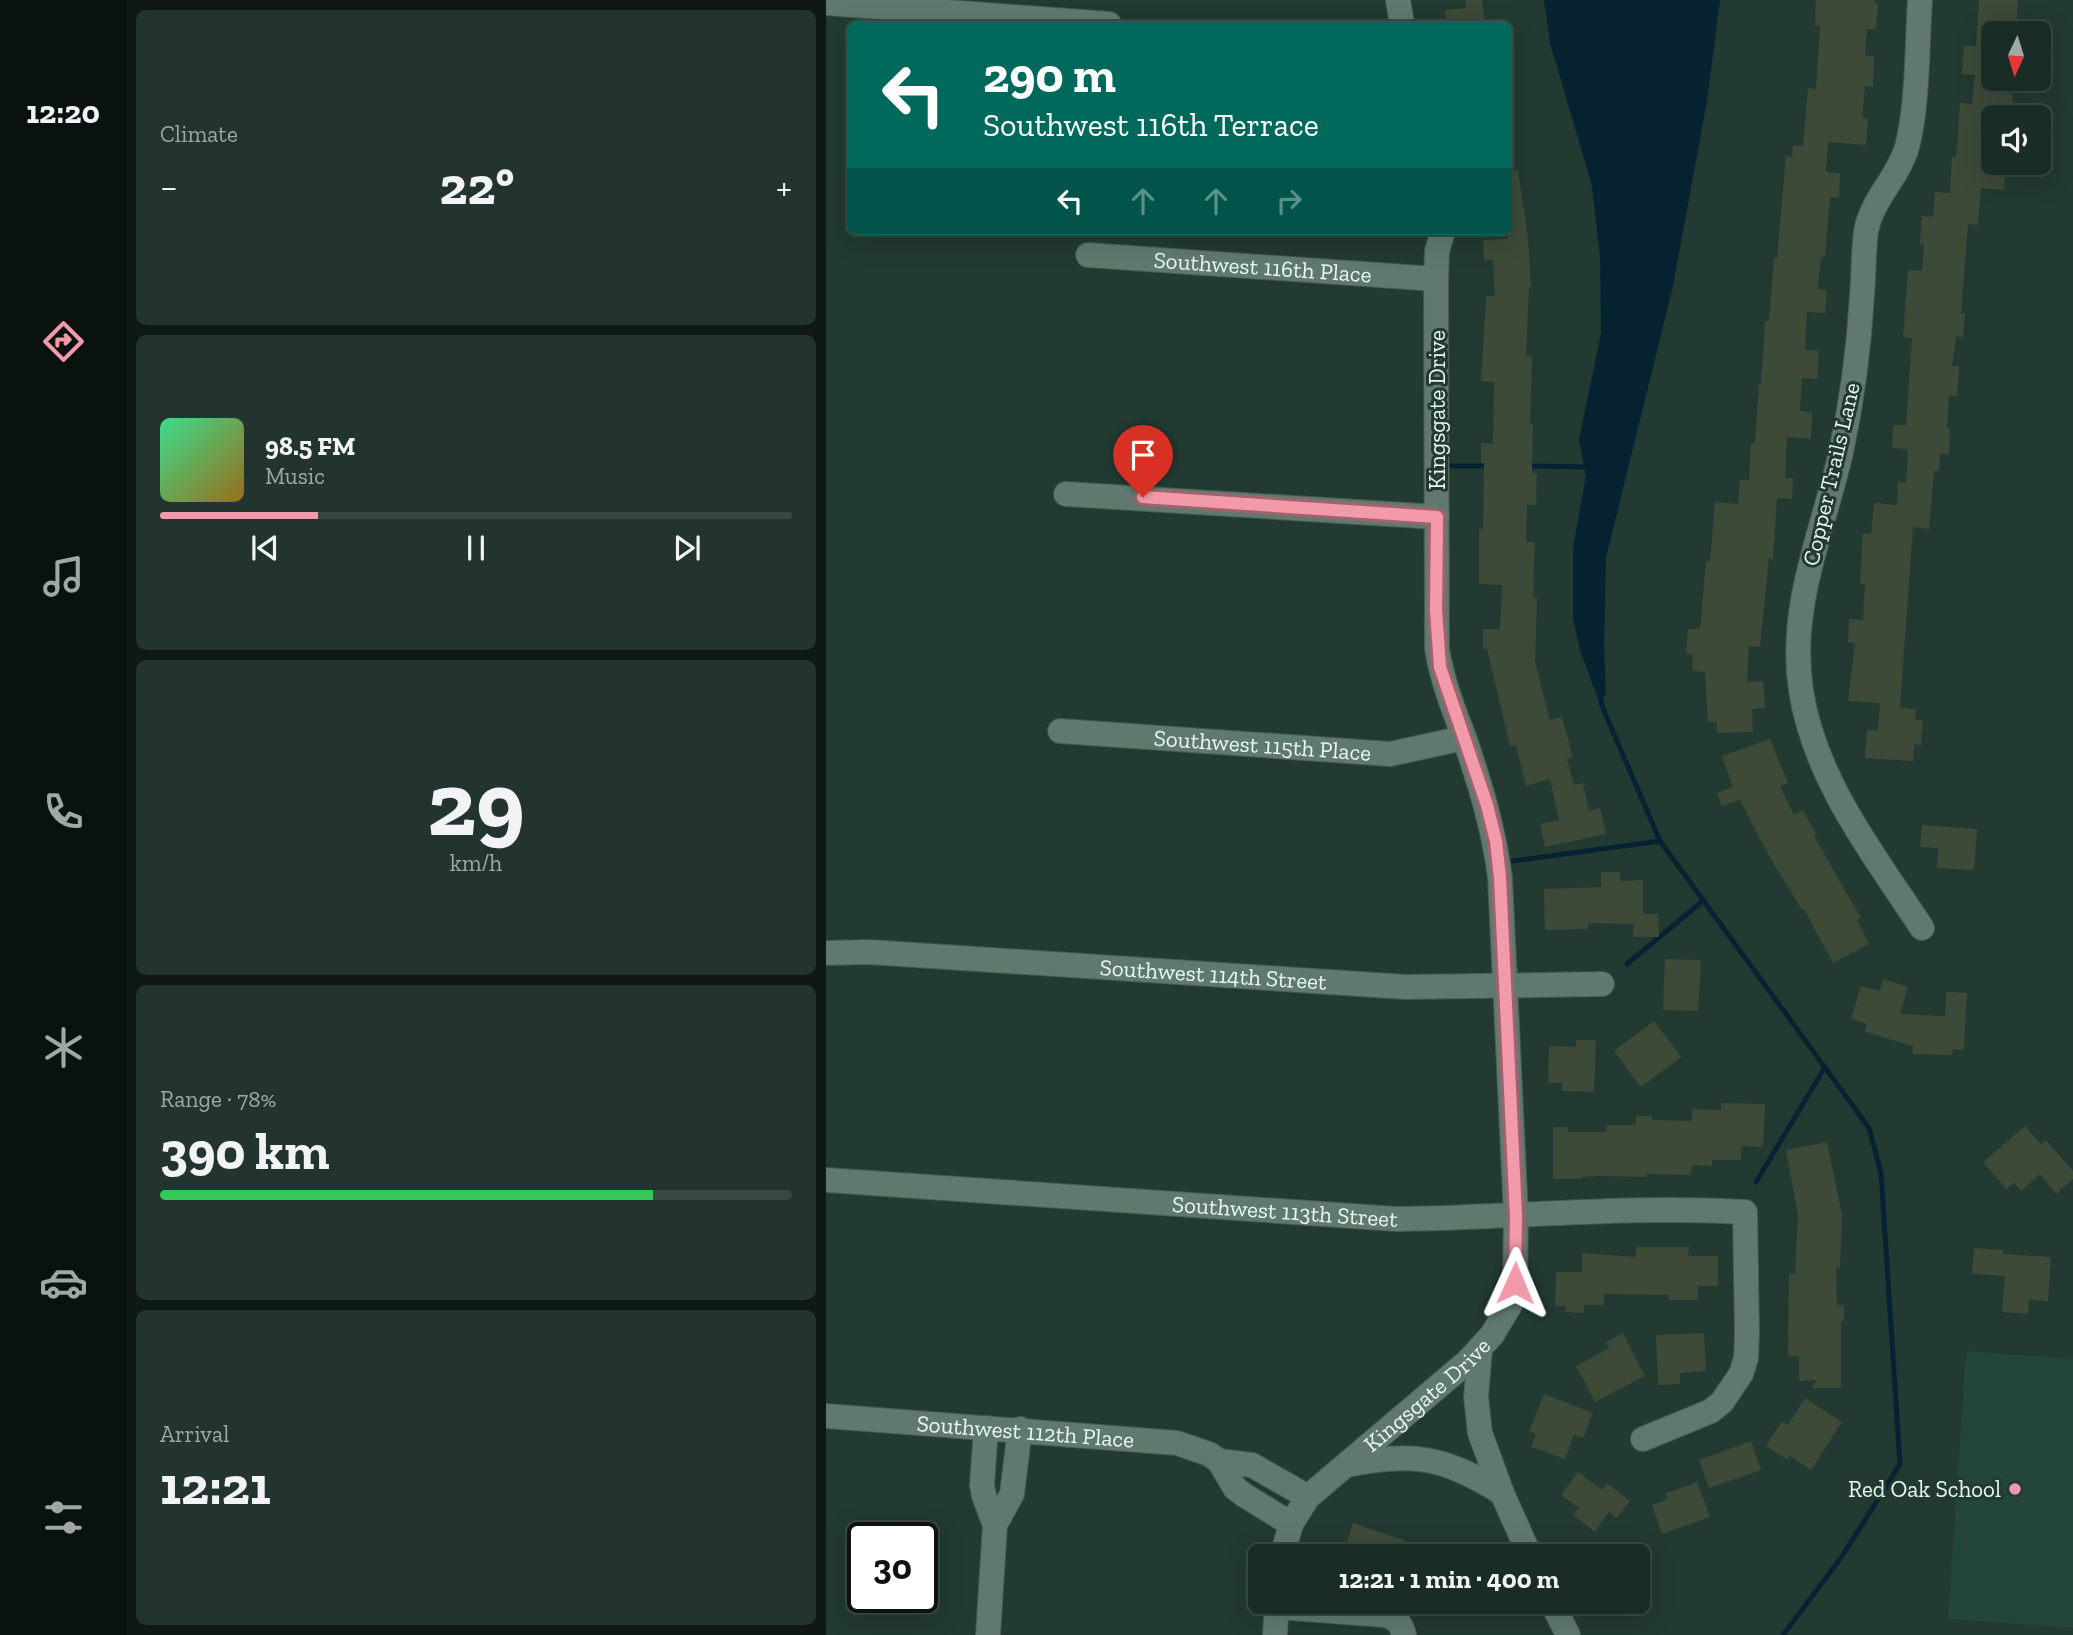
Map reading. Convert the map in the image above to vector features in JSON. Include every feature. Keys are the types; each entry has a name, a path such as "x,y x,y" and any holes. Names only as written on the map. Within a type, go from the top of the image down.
{"street":[{"path":"1398,0 1402,21"},
{"name":"Copper Trails Lane","path":"1920,0 1907,147 1891,182 1875,204 1866,232 1856,367 1839,459 1805,588 1799,632 1799,666 1805,711 1829,777 1849,815 1922,928"},
{"path":"826,3 1069,21"},
{"name":"Kingsgate Drive","path":"1286,1544 1292,1524 1308,1497 1480,1350 1510,1305 1515,1283 1516,1216 1504,925 1496,841 1487,805 1444,684 1437,649 1435,238"},
{"name":"Southwest 116th Place","path":"1088,255 1436,279"},
{"path":"1066,494 1437,517"},
{"name":"Southwest 115th Place","path":"1060,730 1390,754 1464,737"},
{"name":"Southwest 114th Street","path":"826,953 869,952 1406,987 1602,984"},
{"name":"Southwest 113th Street","path":"826,1180 1396,1219 1699,1209 1745,1212 1747,1334 1746,1358 1741,1374 1722,1402 1711,1411 1643,1439"},
{"path":"1480,1350 1476,1416 1502,1493 1525,1544"},
{"name":"Southwest 112th Place","path":"826,1416 1177,1443 1209,1454 1219,1461 1252,1465 1308,1497"},
{"path":"986,1428 982,1485 995,1525 988,1635"},
{"path":"995,1525 1012,1494 1020,1429"},
{"path":"1346,1465 1384,1458 1419,1458 1461,1470 1502,1493"},
{"path":"1219,1461 1235,1488 1292,1524"},
{"path":"1275,1635 1276,1614"},
{"path":"1375,1614 1395,1618 1404,1635"},
{"path":"1557,1614 1568,1635"}],"shaded area":[{"name":"Red Oak School","path":"1966,1351 2073,1359 2073,1628 1948,1619"}],"water":[{"path":"1544,0 1720,0 1707,101 1673,286 1606,558 1606,695 1598,698 1580,651 1573,618 1573,547 1586,476 1579,440 1601,333 1600,257 1592,186 1550,43"}],"building":[{"path":"1465,0 1482,0 1485,21 1446,21 1445,10 1466,8"},
{"path":"1816,0 1874,0 1874,3 1878,3 1876,29 1867,29 1865,56 1874,56 1873,87 1865,86 1862,118 1868,118 1866,145 1828,142 1826,172 1840,173 1839,198 1830,197 1825,257 1821,257 1818,289 1827,290 1825,313 1807,312 1805,350 1819,351 1817,379 1802,378 1800,411 1812,412 1811,439 1787,437 1785,478 1793,478 1792,499 1777,498 1773,559 1769,558 1760,647 1749,646 1747,682 1763,681 1765,708 1752,709 1753,732 1717,733 1717,722 1708,722 1705,672 1692,671 1693,654 1686,654 1688,629 1700,629 1715,502 1738,504 1740,480 1749,480 1751,443 1755,443 1761,384 1765,321 1769,321 1774,258 1777,258 1786,156 1792,157 1793,145 1803,146 1808,88 1816,89 1820,26 1815,26"},
{"path":"1979,0 2018,0 2016,21 1981,21 1981,91 2010,91 2013,94 2012,105 1981,105 1981,175 2005,175 2004,190 1981,188 1978,225 1968,224 1961,314 1965,314 1963,337 1956,337 1952,366 1959,366 1957,396 1949,396 1949,454 1940,454 1939,471 1934,471 1929,529 1913,527 1900,708 1916,709 1915,720 1923,720 1921,745 1914,744 1913,761 1865,758 1867,730 1878,731 1880,703 1848,701 1855,643 1848,642 1849,619 1863,620 1865,584 1860,584 1863,533 1871,534 1874,503 1897,505 1898,482 1906,483 1908,449 1892,448 1893,425 1906,425 1912,338 1903,337 1908,270 1922,271 1922,216 1933,217 1935,192 1950,193 1960,103 1972,104 1975,75 1962,74 1964,46 1976,46"},
{"path":"1512,170 1518,170 1528,237 1531,287 1526,356 1532,356 1532,473 1537,473 1536,505 1527,505 1526,542 1535,542 1535,661 1550,720 1562,717 1573,757 1567,759 1574,785 1583,783 1589,811 1600,808 1606,834 1545,847 1540,824 1559,820 1550,779 1526,786 1516,745 1510,746 1487,649 1483,649 1483,629 1500,629 1502,585 1479,584 1479,529 1483,529 1484,463 1481,463 1481,443 1493,444 1494,382 1481,381 1486,296 1495,296 1493,260 1484,261 1483,240 1508,239 1508,235 1512,235"},
{"path":"1770,739 1788,783 1780,786 1794,815 1803,810 1817,835 1814,836 1861,918 1857,920 1869,944 1833,963 1804,909 1802,910 1768,854 1740,800 1722,806 1717,793 1733,787 1722,756"},
{"path":"1922,825 1977,829 1974,870 1937,868 1938,848 1920,847"},
{"path":"1601,872 1620,872 1620,881 1643,880 1643,914 1658,914 1659,937 1633,937 1634,924 1588,923 1588,929 1545,930 1544,889 1601,887"},
{"path":"1665,959 1701,960 1698,1011 1663,1010"},
{"path":"1883,979 1908,987 1900,1014 1945,1016 1946,992 1967,993 1964,1050 1953,1049 1952,1055 1913,1054 1913,1046 1865,1032 1867,1024 1851,1019 1861,986 1880,991"},
{"path":"1654,1021 1681,1057 1641,1087 1614,1051"},
{"path":"1576,1040 1596,1040 1594,1092 1562,1091 1562,1083 1548,1083 1549,1046 1576,1047"},
{"path":"1721,1103 1765,1104 1763,1147 1741,1146 1741,1160 1712,1160 1712,1166 1692,1165 1691,1175 1646,1174 1646,1177 1553,1179 1553,1127 1568,1127 1568,1132 1606,1132 1607,1125 1636,1125 1636,1116 1652,1116 1652,1120 1692,1121 1692,1109 1721,1110"},
{"path":"2025,1126 2041,1144 2046,1140 2073,1171 2073,1179 2056,1194 2040,1174 2021,1191 2014,1183 2006,1189 1983,1162"},
{"path":"1827,1142 1842,1215 1840,1267 1836,1267 1837,1305 1844,1305 1844,1321 1841,1321 1841,1388 1812,1388 1817,1380 1799,1381 1799,1356 1788,1356 1789,1274 1795,1274 1798,1216 1786,1150"},
{"path":"1636,1247 1689,1247 1688,1256 1718,1256 1718,1286 1698,1286 1698,1300 1669,1300 1669,1295 1604,1294 1604,1305 1584,1305 1584,1313 1565,1312 1566,1306 1555,1306 1556,1272 1582,1272 1582,1253 1636,1257"},
{"path":"1974,1248 2003,1250 2003,1254 2051,1257 2048,1301 2029,1300 2028,1314 2002,1312 2005,1276 1972,1274"},
{"path":"1623,1333 1645,1376 1595,1402 1576,1366 1609,1348 1606,1342"},
{"path":"1704,1333 1706,1371 1680,1373 1680,1384 1658,1385 1656,1335"},
{"path":"1544,1394 1593,1413 1583,1438 1574,1435 1565,1459 1531,1447 1536,1434 1529,1431"},
{"path":"1805,1398 1842,1422 1811,1470 1790,1456 1788,1460 1766,1446 1782,1421 1788,1425"},
{"path":"1751,1441 1761,1470 1709,1488 1699,1460"},
{"path":"1578,1472 1602,1490 1607,1483 1630,1501 1617,1518 1609,1512 1595,1532 1573,1515 1579,1508 1561,1495"},
{"path":"1697,1482 1710,1517 1662,1534 1652,1505 1668,1499 1666,1493"},
{"path":"1353,1523 1406,1541 1405,1544 1346,1544"}],"waterway":[{"path":"1444,466 1490,466"},
{"path":"1528,466 1591,467"},
{"path":"1600,693 1602,706 1660,841 1869,1128 1881,1173 1900,1464 1843,1555 1783,1635"},
{"path":"1513,861 1660,841"},
{"path":"1627,964 1704,900"},
{"path":"1756,1182 1825,1067"}],"place":[{"name":"Red Oak School","path":"2015,1489"}],"route":[{"path":"1143,497 1437,517 1436,610 1440,667 1487,805 1496,841 1500,878 1516,1216 1515,1283"}]}
